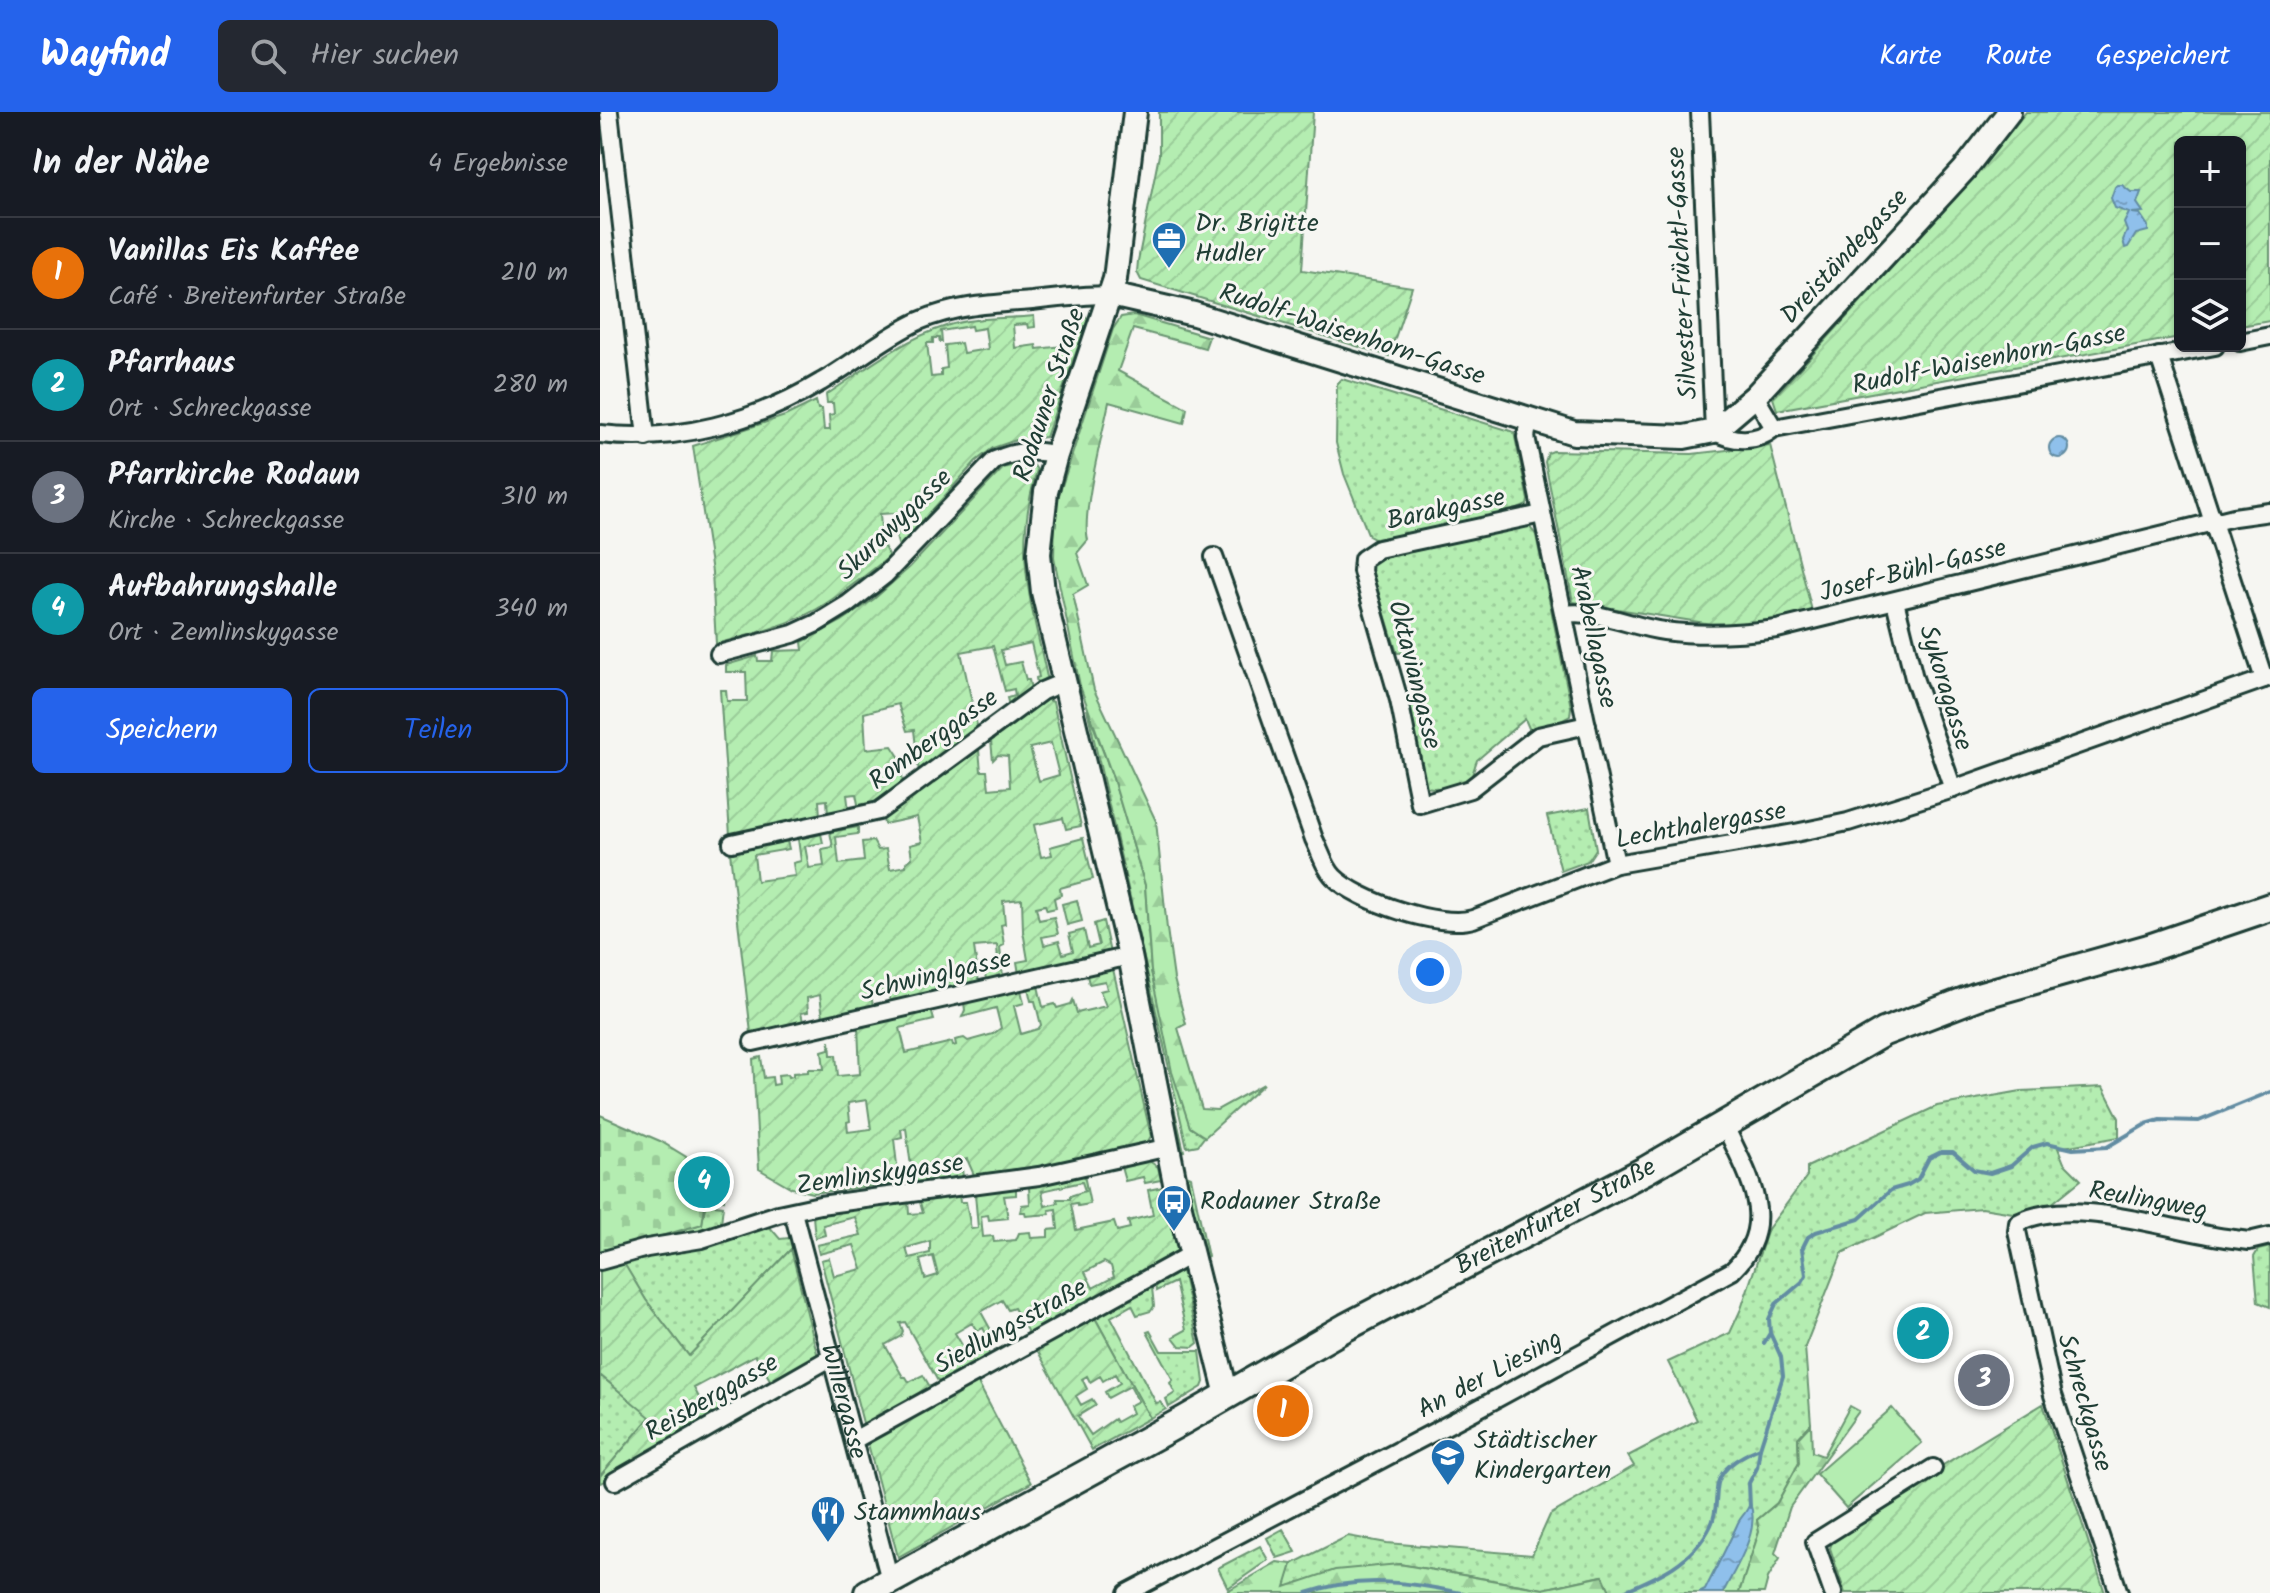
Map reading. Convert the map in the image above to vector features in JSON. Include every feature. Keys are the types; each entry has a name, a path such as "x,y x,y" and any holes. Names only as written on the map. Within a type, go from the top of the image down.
{"main road":[{"name":"Rodauner Straße","path":"1135,112 1117,268 1111,295 1056,455 1046,492 1039,554 1043,592 1130,956 1179,1203 1227,1395"},
{"name":"Dreiständegasse","path":"1714,431 1755,396 1964,170 2009,112"},
{"name":"Rudolf-Waisenhorn-Gasse","path":"1111,295 1194,314 1574,433 1684,437 1714,431"},
{"name":"Breitenfurter Straße","path":"884,1589 1346,1327 1725,1126 1828,1062 1907,1022 1978,996 2149,948 2270,907"}],"street":[{"path":"609,112 608,169 646,437"},
{"name":"Silvester-Früchtl-Gasse","path":"1700,112 1714,431"},
{"name":"Rudolf-Waisenhorn-Gasse","path":"600,434 646,437 679,434 771,407 819,383 890,337 946,311 989,304 1111,295"},
{"path":"2246,341 2270,336"},
{"name":"Rudolf-Waisenhorn-Gasse","path":"1714,431 1733,440 1765,436 1774,428 2181,352"},
{"path":"2159,356 2267,678"},
{"path":"1755,396 1774,428"},
{"name":"Arabellagasse","path":"1529,420 1526,437 1616,864"},
{"name":"Skurawygasse","path":"719,654 793,634 848,604 885,575 995,460 1016,452 1039,451 1056,455"},
{"name":"Josef-Bühl-Gasse","path":"1564,614 1584,613 1662,631 1726,635 1777,629 2213,523 2270,512"},
{"name":"Barakgasse","path":"1363,559 1378,549 1542,514"},
{"name":"Lechthalergasse","path":"1214,557 1314,839 1332,876 1352,892 1377,905 1448,921 1466,922 1616,864 1848,822 1953,789 2267,678"},
{"name":"Oktaviangasse","path":"1363,559 1362,571 1398,696 1420,804 1470,789 1543,734 1587,725"},
{"name":"Sykoragasse","path":"1895,601 1918,689 1953,789"},
{"name":"Romberggasse","path":"732,843 879,811 1042,691 1064,682"},
{"name":"Schwinglgasse","path":"753,1042 1130,956"},
{"name":"An der Liesing","path":"1127,1593 1732,1271 1745,1259 1753,1244 1758,1228 1758,1212 1755,1194 1725,1126"},
{"name":"Zemlinskygasse","path":"600,1261 647,1248 702,1239 778,1214 820,1205 1039,1176 1169,1147"},
{"name":"Willergasse","path":"793,1212 854,1440 884,1589"},
{"name":"Reulingweg","path":"2018,1223 2026,1219 2078,1212 2249,1241 2270,1236"},
{"name":"Schreckgasse","path":"2018,1223 2017,1231 2053,1395 2119,1593"},
{"name":"Siedlungsstraße","path":"854,1440 1192,1254"},
{"name":"Reisberggasse","path":"615,1481 832,1357"},
{"path":"1833,1593 1815,1542 1933,1468"}],"green space":[{"path":"1159,112 1313,112 1302,270 1412,287 1389,356 1141,280 1137,272 1138,261 1159,155"},
{"path":"2026,112 2270,112 2270,321 2246,325 2246,136 2174,136 2174,338 1777,410 1773,398 1974,177"},
{"path":"1077,313 1083,313 1088,319 1046,437 1016,440 993,448 976,461 899,547 895,533 900,533 900,524 911,518 911,512 880,514 882,542 889,557 827,603 781,625 716,644 712,572 693,446 785,416 816,401 818,409 822,409 824,430 830,430 829,415 834,414 833,403 827,403 826,395 899,347 956,323 1034,316 1035,327 1013,325 1015,348 1072,345","holes":["971,326 972,330 985,328 988,349 963,353 961,343 945,345 947,368 941,369 941,376 931,377 927,343 933,343 933,338 939,338 942,342 941,331"]},
{"path":"1134,315 1209,337 1205,348 1133,329 1118,371 1187,408 1184,423 1109,402 1087,512 1088,540 1077,553 1088,585 1073,594 1094,690 1156,821 1174,979 1186,1024 1178,1028 1202,1109 1217,1110 1264,1084 1205,1137 1190,1127 1172,1072 1151,971 1145,885 1112,775 1080,686 1054,558 1058,498 1113,329 1121,317"},
{"path":"1342,379 1514,432 1527,505 1376,540 1369,536 1344,474 1336,443 1337,384"},
{"path":"1770,445 1812,611 1767,622 1724,626 1573,602 1545,462 1548,453 1692,454"},
{"path":"1031,461 1037,470 1026,525 1025,550 1030,598 1047,677 1037,684 1036,678 1039,677 1031,643 1001,650 1005,665 1021,662 1031,689 1009,706 1007,698 1015,696 1014,689 1005,691 993,646 961,652 978,730 919,773 914,730 907,731 898,704 864,713 866,749 892,746 900,758 903,785 875,805 859,809 856,794 847,795 849,811 828,815 827,800 819,801 820,817 730,835 720,690 726,690 727,701 747,701 746,672 726,672 726,665 757,656 758,661 772,661 773,651 803,650 802,642 842,621 874,599 910,567 1003,468"},
{"path":"1529,526 1536,535 1571,707 1570,716 1560,725 1531,733 1525,719 1477,760 1469,784 1442,789 1425,787 1408,701 1422,698 1410,652 1397,653 1371,569 1373,560"},
{"path":"1047,699 1053,702 1081,826 1066,829 1063,818 1034,825 1041,857 1052,855 1050,847 1083,838 1093,879 1060,888 1061,895 1054,898 1056,908 1047,910 1045,905 1036,907 1039,920 1054,917 1058,934 1042,937 1044,945 1059,941 1063,954 1073,951 1069,934 1084,930 1088,948 1099,945 1094,924 1103,921 1110,953 1019,974 1017,962 1028,960 1022,899 1003,901 1005,924 1001,925 1004,945 1000,947 1003,977 986,981 985,972 994,971 993,966 998,965 997,945 974,947 979,983 890,1002 888,992 871,995 873,1006 823,1017 820,995 807,998 808,1012 801,1013 803,1021 751,1033 730,852 787,841 789,849 754,855 757,881 795,876 793,863 801,861 798,839 821,834 823,843 805,846 809,868 824,866 822,849 833,847 830,832 858,827 858,834 836,837 839,864 864,861 862,842 873,841 878,850 886,849 890,869 906,866 912,858 910,845 922,842 917,817 884,824 883,819 979,750 981,771 987,771 989,789 1010,787 1008,756 998,755 993,760 991,741","holes":["1051,743 1059,775 1039,781 1030,748"]},
{"path":"1083,709 1184,1151 1180,1152 1079,710"},
{"path":"1087,709 1112,775 1145,885 1151,971 1190,1127 1205,1136 1198,1145 1187,1147"},
{"path":"1589,808 1596,849 1588,861 1561,871 1547,816"},
{"path":"1077,900 1082,921 1067,925 1062,904"},
{"path":"1113,969 1151,1136 1147,1143 1048,1165 974,1175 967,1159 961,1161 963,1177 913,1182 906,1128 901,1129 902,1137 894,1139 899,1183 812,1193 792,1188 759,1169 753,1059 761,1057 764,1078 772,1077 773,1085 779,1084 778,1075 788,1074 789,1077 793,1073 808,1072 808,1069 824,1069 822,1051 829,1049 830,1041 831,1055 836,1055 838,1076 860,1074 858,1026 931,1010 934,1020 900,1028 906,1053 952,1042 953,1046 956,1045 955,1040 964,1038 968,1041 993,1034 1001,1028 996,1008 962,1017 964,1003 1021,990 1024,1003 1014,1006 1021,1034 1038,1029 1041,1025 1028,988 1038,986 1043,1007 1055,1004 1057,1008 1071,1004 1073,1000 1077,1013 1106,1006 1100,991 1107,989 1105,981 1089,984 1087,975","holes":["867,1100 871,1129 848,1132 848,1103"]},
{"path":"2103,1087 2119,1118 2119,1137 2058,1148 2064,1163 2081,1180 2045,1209 2013,1213 1982,1208 1925,1213 1842,1253 1805,1347 1811,1424 1798,1438 1799,1463 1777,1503 1757,1520 1759,1532 1739,1593 1611,1593 1602,1576 1543,1589 1399,1564 1284,1587 1292,1564 1348,1536 1387,1543 1532,1555 1550,1515 1634,1466 1628,1456 1697,1420 1668,1362 1730,1333 1768,1229 1807,1176 1807,1167 1937,1106 2021,1091"},
{"path":"600,1115 660,1141 711,1172 702,1224 600,1254"},
{"path":"1149,1161 1158,1167 1161,1180 1145,1183 1143,1177 1125,1181 1121,1167"},
{"path":"712,1170 724,1178 724,1200 706,1197"},
{"path":"1183,1174 1191,1177 1208,1257 1203,1259 1189,1187 1183,1184"},
{"path":"1084,1175 1090,1204 1071,1204 1076,1230 1114,1222 1117,1231 1130,1228 1128,1221 1153,1215 1148,1190 1163,1187 1178,1254 1030,1336 1014,1308 1008,1310 1002,1300 981,1312 992,1332 987,1335 983,1328 977,1331 972,1323 955,1333 969,1357 986,1348 991,1357 940,1385 905,1322 900,1323 901,1336 885,1345 903,1377 909,1382 923,1375 932,1390 864,1427 821,1260 829,1258 834,1276 862,1269 854,1245 819,1254 817,1245 861,1235 855,1217 823,1225 825,1235 815,1238 813,1216 816,1212 908,1201 909,1214 923,1213 919,1199 959,1195 960,1202 966,1202 971,1229 978,1228 975,1194 1016,1188 1016,1195 1004,1196 1008,1218 989,1220 988,1215 981,1216 983,1237 993,1236 994,1242 1016,1240 1019,1233 1030,1232 1031,1238 1048,1237 1048,1230 1058,1229 1056,1209 1049,1210 1050,1214 1026,1216 1025,1212 1020,1212 1022,1205 1030,1204 1029,1187","holes":["1082,1182 1085,1191 1045,1206 1042,1191","930,1241 930,1253 909,1258 906,1248","933,1256 938,1275 925,1279 920,1260","1104,1262 1111,1266 1114,1277 1093,1288 1085,1272"]},
{"path":"705,1204 723,1206 721,1223 716,1230 600,1254 702,1224"},
{"path":"768,1225 780,1239 789,1238 795,1245 689,1356 646,1300 622,1261"},
{"path":"2270,1247 2270,1307 2258,1302 2254,1257 2258,1250"},
{"path":"791,1249 818,1357 772,1383 755,1355 694,1388 705,1409 723,1400 726,1409 600,1483 600,1476 650,1417 600,1375 600,1269 622,1260 646,1300 689,1356"},
{"path":"1179,1269 1182,1271 1198,1343 1193,1347 1180,1346 1173,1337 1186,1330 1175,1282 1156,1291 1155,1282"},
{"path":"1147,1286 1152,1288 1154,1306 1151,1311 1137,1315 1132,1305 1111,1317 1156,1403 1160,1402 1166,1409 1150,1418 1094,1316"},
{"path":"1094,1316 1150,1418 1092,1450 1036,1348","holes":["1115,1374 1120,1383 1105,1392 1108,1398 1130,1386 1138,1401 1129,1406 1132,1413 1116,1422 1114,1419 1091,1435 1078,1416 1096,1405 1092,1399 1081,1405 1076,1396 1087,1389 1082,1379 1087,1376 1090,1382 1100,1376 1103,1381"]},
{"path":"1150,1331 1161,1351 1200,1351 1202,1387 1169,1407 1166,1399 1175,1393 1170,1383 1173,1380 1147,1332"},
{"path":"600,1375 651,1417 600,1476"},
{"path":"977,1381 1031,1483 898,1557 867,1440"},
{"path":"2043,1404 2105,1593 1845,1593 1830,1548 1833,1540 1937,1477 1935,1470"},
{"path":"1850,1406 1859,1411 1790,1507 1775,1553 1780,1558 1768,1578 1764,1593 1739,1593 1759,1532 1757,1520 1777,1503 1799,1463 1798,1438 1811,1424 1812,1452 1823,1456"},
{"path":"1892,1408 1922,1443 1846,1508 1816,1474"},
{"path":"1283,1529 1296,1552 1277,1558 1267,1538"},
{"path":"1260,1546 1268,1560 1228,1588 1218,1568"},
{"path":"1277,1562 1292,1564 1285,1587 1335,1570 1399,1564 1543,1589 1603,1576 1611,1593 1224,1593"}],"water":[{"path":"2118,185 2131,192 2141,192 2137,203 2143,212 2132,213 2140,214 2148,226 2148,231 2136,234 2125,248 2123,240 2127,231 2124,223 2129,213 2115,208 2111,198"},
{"path":"2059,438 2066,441 2069,448 2066,455 2059,458 2052,455 2049,448 2052,441"},
{"path":"1750,1503 1752,1525 1749,1537 1723,1593 1699,1593 1705,1590"}],"waterway":[{"path":"1750,1507 1749,1483 1757,1468 1760,1448 1783,1376 1781,1357 1770,1333 1769,1319 1776,1304 1806,1275 1802,1249 1808,1237 1859,1219 1891,1190 1918,1179 1929,1158 1941,1152 1953,1152 1974,1170 1990,1173 2011,1166 2033,1147 2047,1143 2073,1149 2107,1147 2146,1124 2160,1120 2199,1121 2270,1092"},
{"path":"1764,1343 1770,1333"},
{"path":"1619,1593 1672,1568 1694,1550 1713,1520 1720,1477 1735,1461 1760,1448"},
{"path":"1307,1593 1365,1582 1422,1586 1461,1593"}],"place":[{"name":"Dr. Brigitte Hudler","path":"1169,270"},
{"name":"Aufbahrungshalle","path":"704,1182"},
{"name":"Rodauner Straße","path":"1174,1233"},
{"name":"Pfarrhaus","path":"1923,1333"},
{"name":"Pfarrkirche Rodaun","path":"1984,1380"},
{"name":"Vanillas Eis Kaffee","path":"1283,1411"},
{"name":"Städtischer Kindergarten","path":"1448,1487"},
{"name":"Stammhaus","path":"828,1544"}]}
